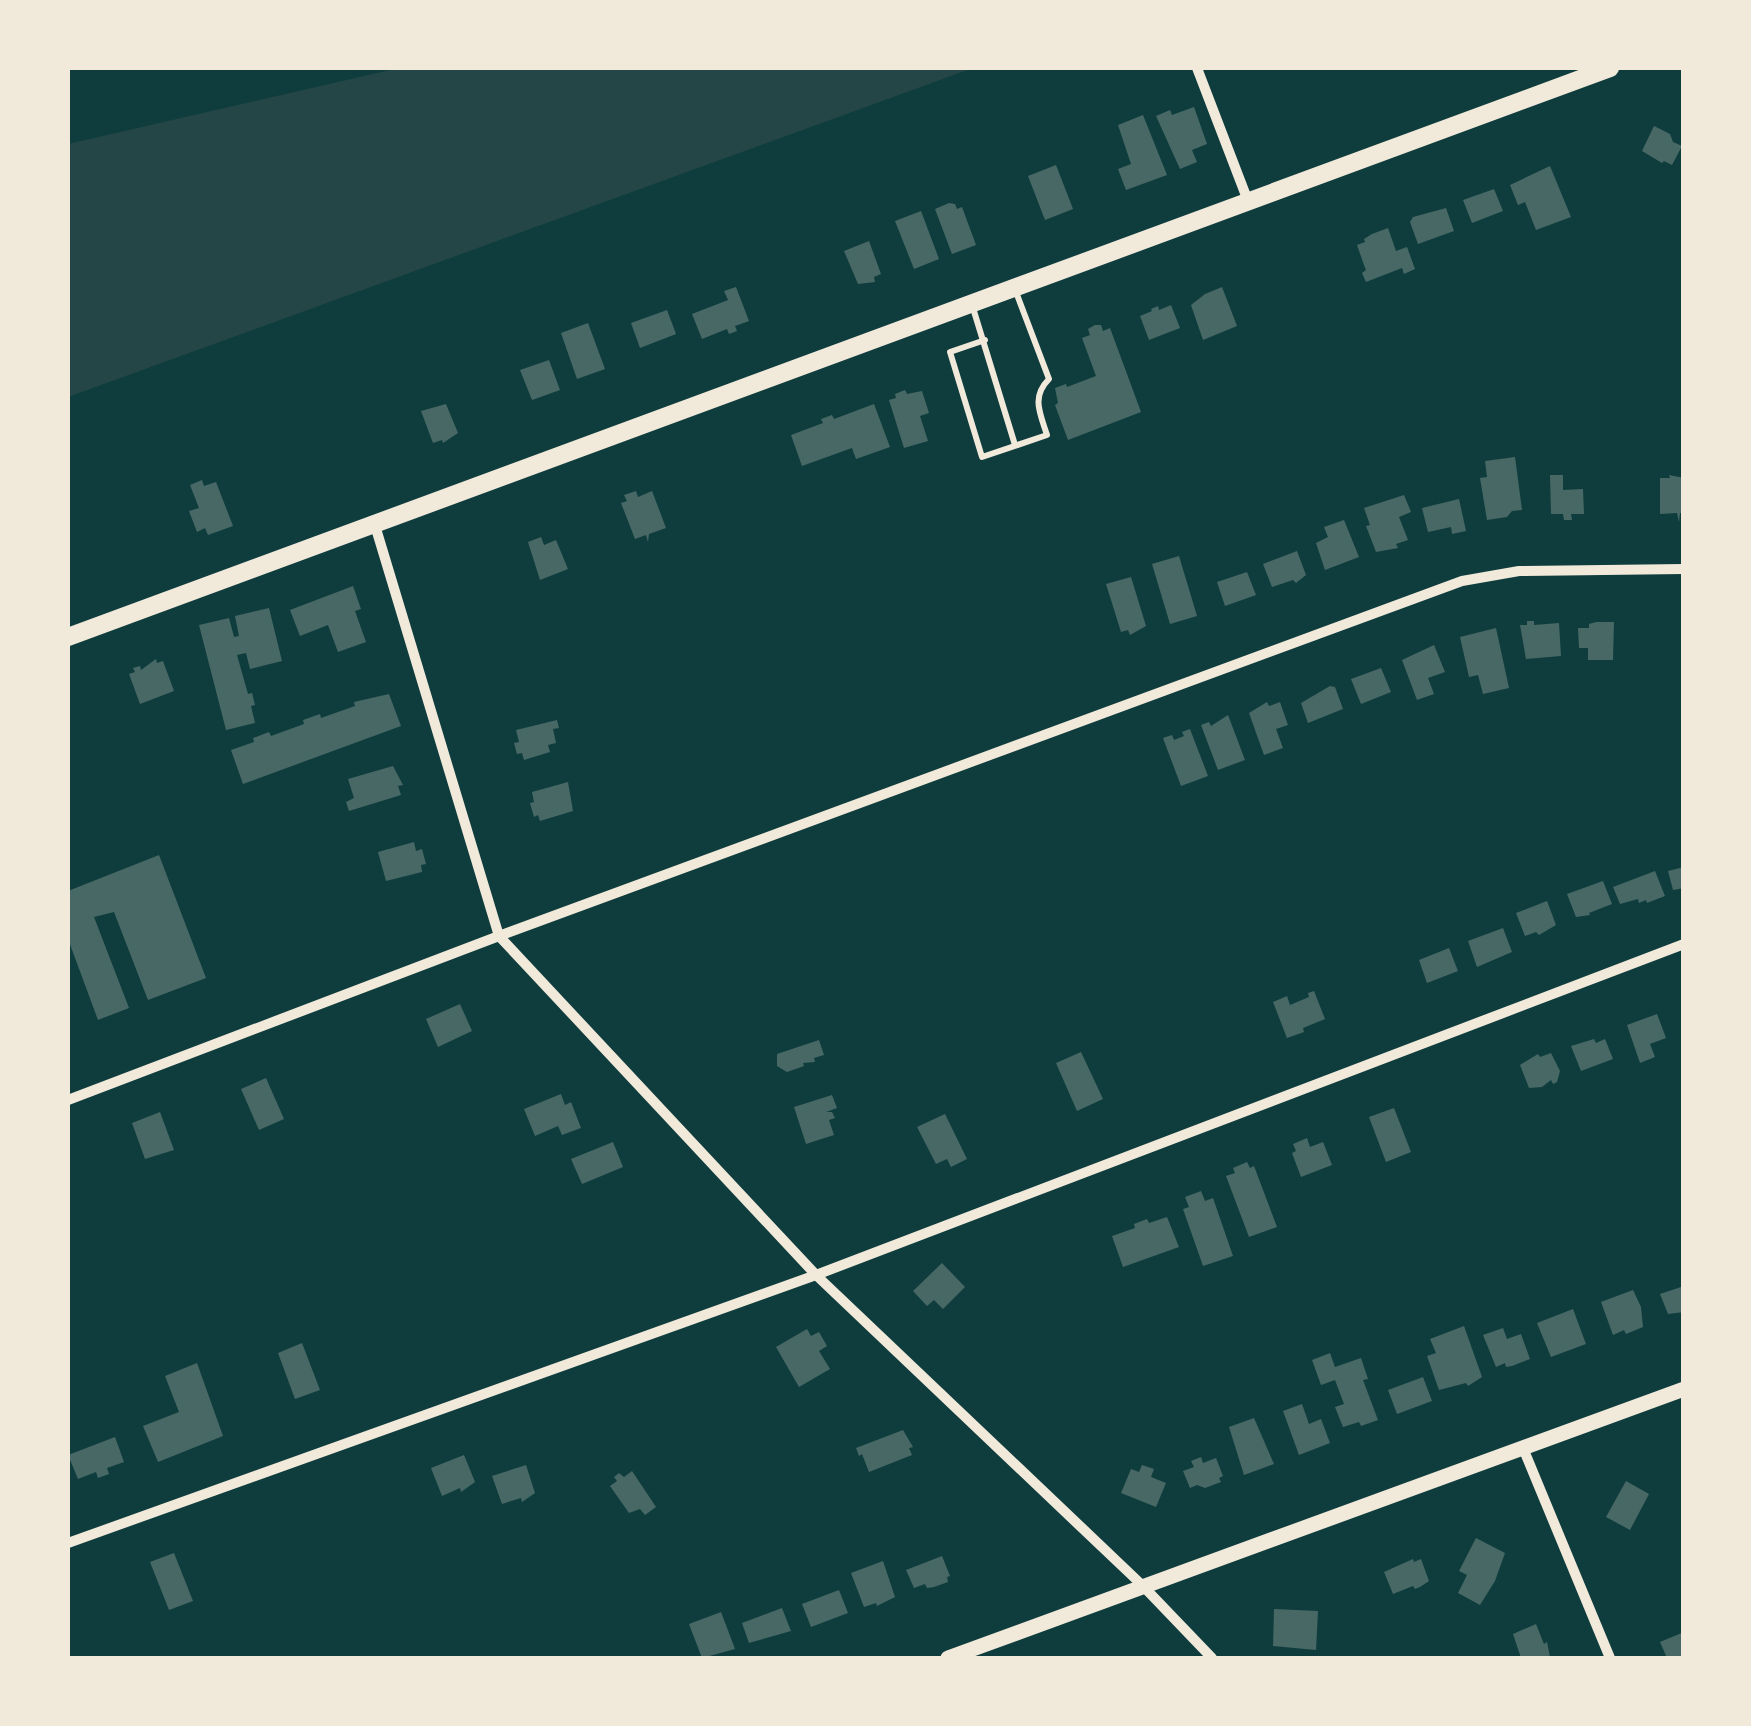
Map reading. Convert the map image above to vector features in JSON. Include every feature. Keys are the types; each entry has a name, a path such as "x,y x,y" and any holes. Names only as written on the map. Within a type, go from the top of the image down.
{"main road":[{"path":"68,637 1610,68"}],"street":[{"path":"1197,68 1248,201"},
{"path":"374,521 499,936 816,1275 1142,1585 1212,1658"},
{"path":"68,1100 499,936 1462,581 1520,571 1684,569"},
{"path":"68,1543 816,1275 1684,944"},
{"path":"948,1658 1684,1390"},
{"path":"1522,1448 1610,1658"}],"lane":[{"path":"984,340 950,352 982,457 1048,434 1038,403 1039,390 1049,379 1013,286"},
{"path":"970,302 1015,446"}],"shaded area":[{"path":"399,68 973,68 68,397 68,144"}],"building":[{"path":"1194,107 1207,144 1192,150 1197,162 1180,169 1156,116"},
{"path":"1143,115 1167,175 1126,190 1118,169 1131,164 1118,125"},
{"path":"1654,126 1682,146 1672,165 1642,151"},
{"path":"1056,165 1073,209 1045,220 1028,176"},
{"path":"1550,166 1571,217 1536,230 1525,202 1518,205 1510,185"},
{"path":"1494,189 1503,211 1472,223 1463,200"},
{"path":"949,203 957,209 962,207 976,245 952,254 935,209"},
{"path":"1446,208 1454,231 1418,244 1410,222 1413,217"},
{"path":"921,211 939,259 914,269 895,221"},
{"path":"1388,228 1396,251 1407,247 1415,269 1404,274 1402,268 1366,282 1357,245"},
{"path":"869,241 881,274 874,277 875,282 858,284 844,251"},
{"path":"736,287 749,321 735,326 737,331 729,334 727,329 702,339 692,314 728,300 724,291"},
{"path":"1222,287 1237,326 1203,340 1191,305"},
{"path":"1171,305 1180,328 1149,340 1140,316 1158,306 1159,310"},
{"path":"667,310 676,334 640,348 631,323"},
{"path":"588,323 605,369 577,379 561,333"},
{"path":"1101,325 1103,331 1110,328 1141,412 1068,440 1055,405 1055,388 1096,376 1082,338 1090,335 1088,329"},
{"path":"549,360 560,390 532,400 520,370"},
{"path":"905,390 907,394 922,391 929,413 920,416 928,441 904,448 889,400"},
{"path":"446,404 458,433 443,443 433,443 421,411"},
{"path":"874,404 890,447 856,459 852,448 802,466 791,435 823,423 821,419 832,415 834,419"},
{"path":"1515,457 1522,510 1487,520 1480,478 1487,477 1485,461"},
{"path":"1550,475 1563,475 1563,490 1583,489 1584,514 1571,514 1572,520 1564,520 1563,514 1551,514"},
{"path":"1669,475 1684,478 1684,513 1680,513 1679,522 1677,513 1660,514 1660,478 1670,478"},
{"path":"202,480 204,486 216,482 233,526 208,535 205,528 197,532 189,511 199,508 190,485"},
{"path":"636,491 638,497 652,491 666,528 649,534 648,542 646,535 635,539 621,503 627,501 624,495"},
{"path":"1404,495 1411,512 1399,517 1408,540 1396,544 1398,548 1376,552 1364,508"},
{"path":"1459,499 1466,531 1452,534 1451,527 1428,532 1422,508"},
{"path":"1344,520 1359,557 1325,570 1316,543 1328,537 1324,527"},
{"path":"541,537 544,545 556,540 568,569 540,580 528,542"},
{"path":"1297,551 1306,575 1296,583 1293,580 1272,587 1263,564"},
{"path":"1179,556 1197,616 1170,624 1152,564"},
{"path":"1247,572 1256,595 1225,606 1217,582"},
{"path":"1131,577 1146,626 1130,635 1128,630 1121,632 1106,584"},
{"path":"353,586 361,609 355,611 366,642 338,652 328,625 300,636 290,610"},
{"path":"269,608 282,661 250,669 246,653 237,655 248,694 252,693 255,723 226,730 199,625 229,618 234,637 239,636 235,616"},
{"path":"1527,621 1534,621 1534,625 1559,623 1561,656 1526,659 1520,625 1527,625"},
{"path":"1614,622 1613,660 1588,660 1588,648 1579,648 1578,628 1589,628 1589,624"},
{"path":"1496,628 1509,688 1483,694 1478,675 1469,677 1460,637"},
{"path":"1434,645 1445,672 1428,678 1434,694 1417,700 1402,660"},
{"path":"156,659 157,663 163,661 174,691 140,704 129,674 135,672 133,668 140,666 141,670"},
{"path":"1381,668 1391,692 1361,704 1351,679"},
{"path":"1330,686 1335,687 1343,709 1308,723 1301,703"},
{"path":"389,694 401,726 243,784 231,750 269,732 271,736 304,724 303,720 320,714 321,718 355,706 354,702"},
{"path":"1267,702 1269,706 1280,702 1288,725 1276,729 1283,748 1264,755 1249,713"},
{"path":"1228,715 1245,760 1218,770 1201,725 1209,722 1211,726"},
{"path":"557,720 559,728 553,729 556,743 548,745 550,752 524,760 522,753 517,754 516,730"},
{"path":"1190,729 1208,776 1181,786 1163,738 1172,735 1174,740"},
{"path":"393,766 403,785 398,786 401,795 349,811 346,802 354,798 348,779"},
{"path":"568,782 573,811 540,821 538,815 534,817 532,792"},
{"path":"414,842 416,851 422,849 426,864 421,865 422,872 386,881 378,852"},
{"path":"159,855 206,978 148,1000 114,912 94,917 129,1008 98,1020 68,939 68,891"},
{"path":"1684,867 1684,888 1673,890 1668,871"},
{"path":"1655,871 1665,896 1647,903 1639,903 1638,899 1620,904 1613,887"},
{"path":"1603,881 1612,904 1576,917 1567,894"},
{"path":"1547,901 1556,925 1539,935 1536,932 1525,936 1516,913"},
{"path":"1503,928 1512,952 1477,967 1468,941"},
{"path":"1449,948 1458,971 1427,983 1419,960"},
{"path":"1314,991 1325,1019 1287,1038 1273,1002 1287,996 1290,1005"},
{"path":"460,1004 472,1031 438,1047 426,1019"},
{"path":"1657,1014 1666,1038 1650,1044 1655,1057 1640,1063 1627,1025"},
{"path":"1594,1039 1596,1043 1605,1039 1613,1059 1581,1071 1571,1046"},
{"path":"819,1040 824,1055 814,1058 815,1062 803,1063 804,1066 787,1072 777,1066 777,1054"},
{"path":"1081,1052 1103,1099 1077,1111 1056,1063"},
{"path":"1551,1053 1560,1071 1557,1082 1553,1084 1551,1080 1542,1087 1529,1088 1520,1065 1538,1054 1540,1057"},
{"path":"266,1078 284,1119 259,1130 241,1089"},
{"path":"561,1094 565,1105 571,1102 581,1128 562,1135 558,1126 535,1136 524,1109"},
{"path":"832,1095 837,1108 826,1112 832,1112 835,1118 829,1120 834,1135 806,1144 794,1107"},
{"path":"1394,1108 1411,1152 1386,1162 1369,1117"},
{"path":"160,1112 174,1150 145,1159 132,1123"},
{"path":"945,1114 967,1159 951,1167 947,1159 936,1164 917,1127"},
{"path":"1307,1138 1310,1147 1323,1142 1332,1165 1301,1177 1292,1153 1296,1151 1293,1144"},
{"path":"613,1142 623,1167 582,1184 571,1159"},
{"path":"1247,1162 1250,1168 1254,1166 1277,1227 1249,1237 1226,1176"},
{"path":"1201,1191 1205,1201 1213,1198 1233,1256 1203,1266 1183,1209 1189,1207 1185,1197"},
{"path":"1167,1217 1179,1247 1123,1267 1112,1236 1147,1219 1149,1223"},
{"path":"942,1263 965,1287 943,1309 934,1300 927,1306 913,1291"},
{"path":"1684,1286 1684,1312 1668,1314 1660,1294"},
{"path":"1633,1290 1641,1307 1643,1327 1613,1335 1601,1302"},
{"path":"1573,1309 1586,1344 1551,1357 1537,1323"},
{"path":"1464,1326 1482,1377 1468,1386 1466,1383 1439,1390 1427,1356 1436,1353 1430,1339"},
{"path":"1503,1328 1507,1339 1521,1334 1530,1359 1496,1367 1483,1335"},
{"path":"807,1329 811,1336 819,1332 827,1346 819,1351 830,1369 799,1387 776,1347"},
{"path":"302,1343 320,1390 295,1399 278,1353"},
{"path":"1330,1353 1335,1367 1361,1358 1368,1379 1363,1380 1378,1420 1343,1427 1335,1407 1344,1404 1335,1380 1321,1385 1312,1360"},
{"path":"197,1363 223,1436 158,1462 143,1426 179,1412 165,1376"},
{"path":"1423,1377 1432,1401 1397,1414 1388,1390"},
{"path":"1302,1404 1309,1424 1321,1419 1330,1443 1299,1455 1283,1411"},
{"path":"1254,1418 1274,1464 1244,1475 1229,1427"},
{"path":"903,1430 913,1447 909,1448 912,1455 869,1472 856,1448"},
{"path":"115,1437 124,1462 107,1468 109,1474 98,1478 96,1472 78,1479 68,1455"},
{"path":"464,1455 475,1482 461,1492 460,1488 442,1496 431,1468"},
{"path":"1201,1457 1203,1463 1216,1458 1223,1476 1219,1478 1221,1482 1190,1488 1183,1471 1194,1467 1191,1461"},
{"path":"526,1465 535,1493 522,1502 521,1498 502,1504 492,1476"},
{"path":"1142,1465 1154,1469 1151,1477 1166,1483 1156,1507 1121,1493 1131,1469 1139,1472"},
{"path":"632,1471 656,1507 645,1515 640,1509 629,1513 610,1486 619,1473 624,1477"},
{"path":"1626,1481 1649,1494 1630,1530 1606,1517"},
{"path":"1476,1538 1505,1553 1495,1581 1480,1605 1458,1593 1467,1575 1459,1571"},
{"path":"174,1553 193,1601 169,1610 150,1562"},
{"path":"942,1556 950,1576 948,1582 914,1588 906,1570"},
{"path":"1421,1559 1429,1581 1393,1594 1384,1572"},
{"path":"883,1561 895,1597 877,1606 876,1603 864,1607 851,1573"},
{"path":"839,1590 848,1613 811,1627 802,1604"},
{"path":"782,1608 791,1631 749,1643 742,1623"},
{"path":"1274,1609 1318,1611 1316,1650 1273,1646"},
{"path":"721,1612 735,1649 702,1658 689,1624"},
{"path":"1536,1624 1544,1644 1547,1642 1550,1657 1521,1658 1513,1634"},
{"path":"1684,1632 1684,1658 1667,1658 1660,1642"}]}
